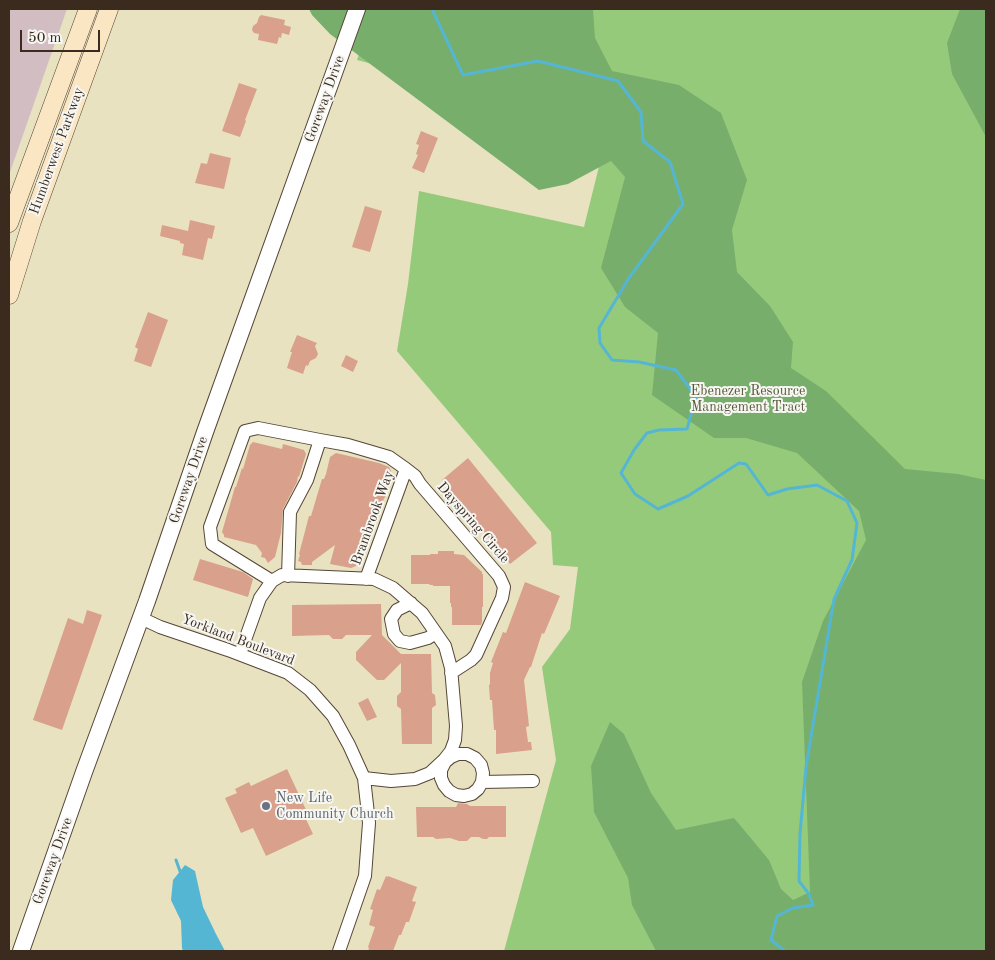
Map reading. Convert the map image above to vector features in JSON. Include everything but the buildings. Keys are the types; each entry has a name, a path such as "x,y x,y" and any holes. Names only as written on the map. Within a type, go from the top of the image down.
{"main road":[{"name":"Humberwest Parkway","path":"9,223 88,9"},
{"name":"Humberwest Parkway","path":"9,295 32,221 109,9"}],"street":[{"name":"Goreway Drive","path":"21,951 141,618 205,432 358,9"},
{"name":"Brambrook Way","path":"272,581 212,544 210,527 245,432 258,428 348,445 389,457 406,469 366,579"},
{"path":"288,576 290,512 307,480 320,440"},
{"name":"Dayspring Circle","path":"406,469 415,476 499,576 504,587 502,598 476,654 471,660 451,673"},
{"path":"240,654 260,598 272,581 282,575 374,579 393,588 422,613 445,646 451,673 456,726 455,740 451,751 453,754"},
{"path":"411,604 398,610 392,619 394,634 400,641 410,642 428,638 436,633"},
{"name":"Yorkland Boulevard","path":"141,618 160,627 240,654 288,673 310,690 333,716 364,778 369,823 365,876 339,951"},
{"path":"453,754 467,754 475,758 480,765 483,773 482,782 472,794 456,795 449,792 444,785 440,771 444,760 453,754"},
{"path":"364,778 390,781 415,779 440,771"},
{"path":"482,782 533,781"}],"shaded area":[{"path":"9,9 67,9 9,175"}],"green space":[{"path":"309,9 593,9 595,38 612,71 679,85 721,113 747,180 732,230 737,272 770,306 793,342 791,368 826,391 905,469 958,474 986,480 986,951 656,951 632,905 628,878 594,812 591,766 610,722 624,734 651,793 676,830 734,818 769,860 781,889 793,900 810,892 802,682 823,621 866,540 859,511 797,453 746,438 714,438 652,395 658,333 625,307 601,268 625,177 611,161 568,184 539,190 330,34 312,15"},
{"name":"Ebenezer Resource Management Tract","path":"375,9 986,9 986,951 504,951 556,760 542,667 570,629 578,567 553,565 551,532 397,351 408,284 419,191 584,227 609,126 357,60"},
{"path":"960,9 986,9 986,137 952,74 947,43"}],"water":[{"path":"185,865 195,871 203,907 225,951 183,951 181,921 171,900 173,880"}],"waterway":[{"path":"432,9 463,75 538,61 618,81 641,112 643,141 670,162 683,204 629,278 599,328 600,343 612,360 639,362 676,370 696,397 687,429 659,430 647,433 634,450 621,473 635,494 658,509 688,496 739,463 746,464 768,495 787,489 817,485 847,501 857,523 852,560 834,599 806,767 800,834 799,881 809,894 813,905 793,908 777,916 771,940 785,951"},
{"path":"176,860 181,874"}],"place":[{"name":"New Life Community Church","path":"266,806"}]}
